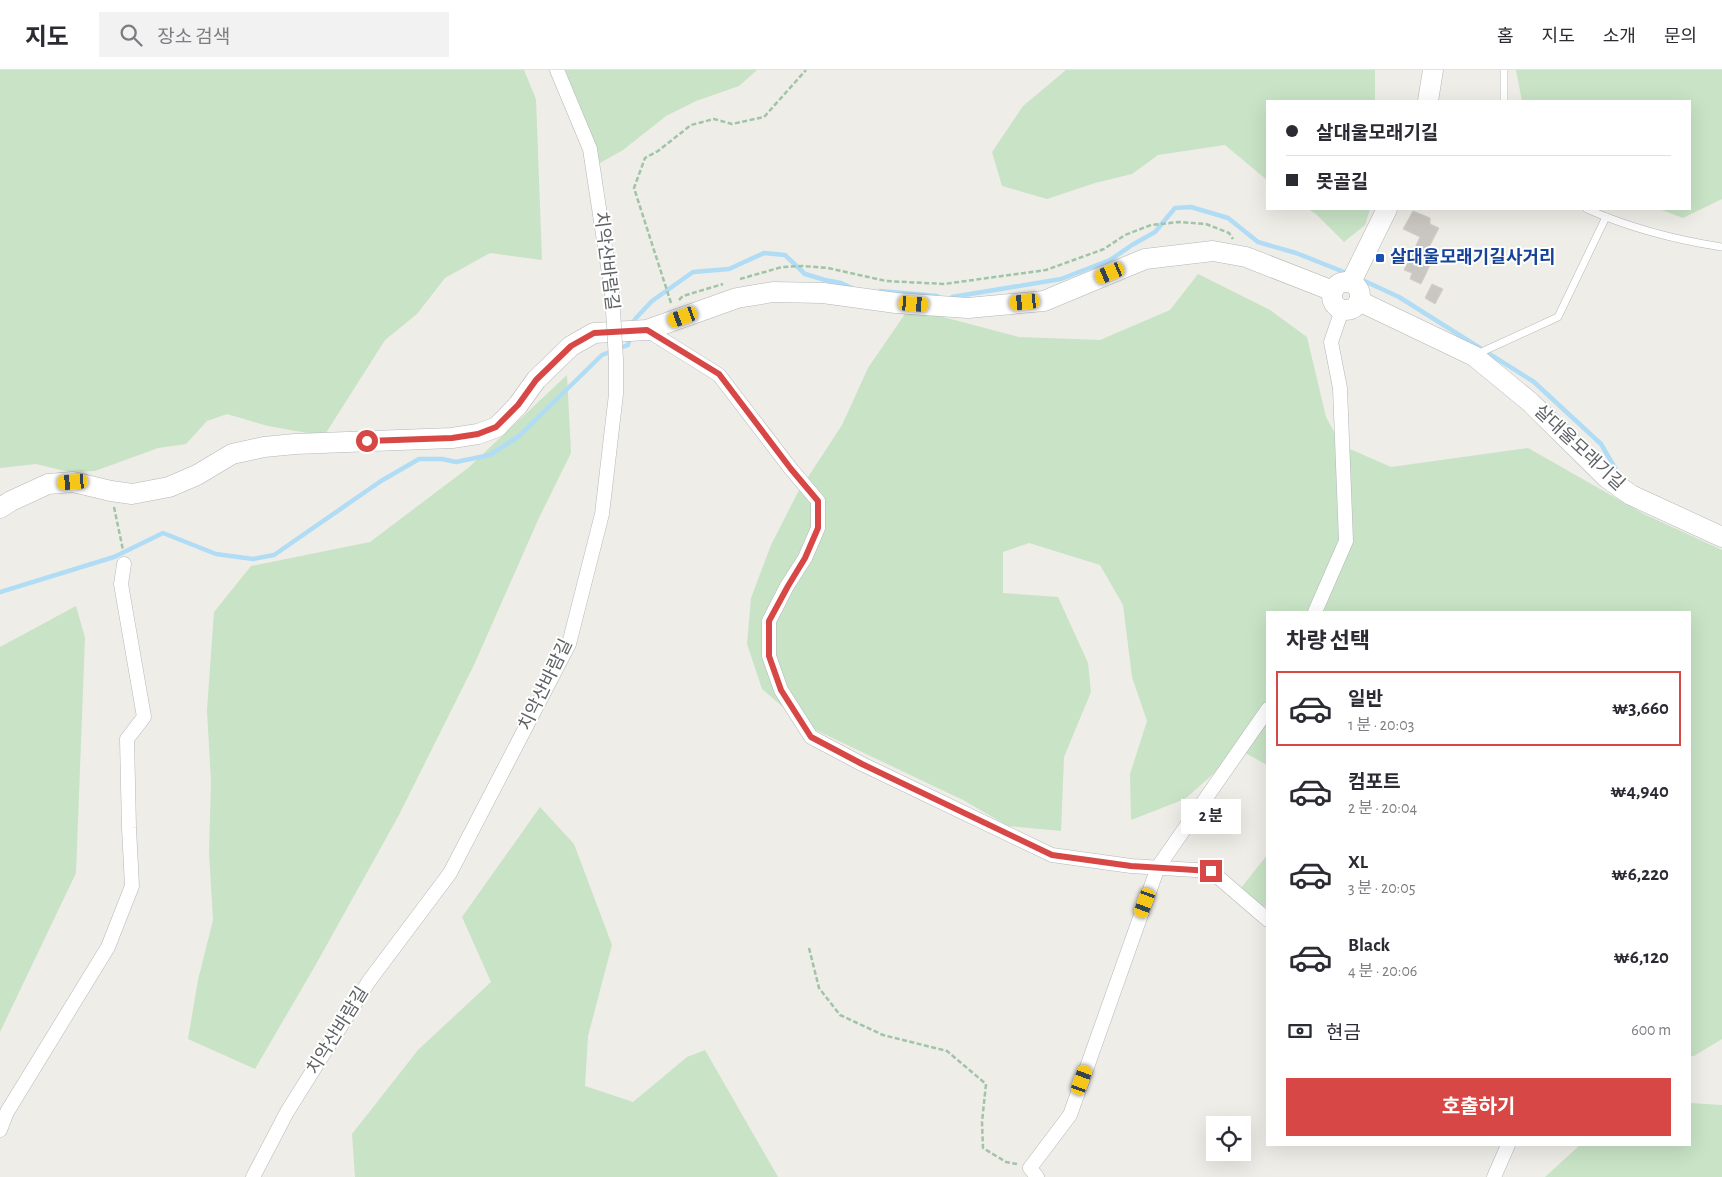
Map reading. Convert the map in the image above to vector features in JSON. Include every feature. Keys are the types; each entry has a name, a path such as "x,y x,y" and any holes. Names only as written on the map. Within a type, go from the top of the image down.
{"street":[{"name":"치악산바람길","path":"253,1177 288,1112 369,981 450,873 568,644 602,514 616,394 616,360 612,293 590,149 557,70"},
{"path":"1428,100 1433,70"},
{"path":"1351,305 1334,304 1333,291 1338,284 1347,282 1355,274 1387,210"},
{"path":"0,508 10,501 48,484 73,482 132,494 169,487 197,475 232,454 264,447 295,444 452,438 478,434 496,427 518,405 536,380 571,346 594,333 642,331 737,298 773,292 823,293 896,303 968,308 1044,301 1145,259 1213,251 1246,257 1333,291"},
{"path":"1315,611 1346,541 1340,388 1331,342 1351,305 1360,294 1355,274"},
{"name":"살대울모래기길","path":"1351,305 1478,354 1607,478 1631,495 1722,537"},
{"path":"642,331 719,374 791,469 818,501 818,528 805,558 769,621 769,656 781,690 811,737 862,764 1052,855 1131,866 1211,871 1266,918"},
{"path":"0,1130 7,1112 108,946 132,886 127,739 144,716 121,584 124,564"},
{"path":"1034,1172 1070,1116 1158,867 1266,712"},
{"path":"1494,1177 1508,1146"}],"lane":[{"path":"1504,70 1504,100"},
{"path":"1589,210 1606,217 1690,242 1722,247"},
{"path":"1478,354 1558,317 1606,217"}],"path":[{"path":"672,307 634,188 645,158 658,151 691,125 714,119 732,124 764,117 806,70"},
{"path":"782,267 828,268 886,281 944,284 1046,270 1104,249 1125,235 1156,224 1179,222 1206,224 1229,233 1246,257"},
{"path":"110,491 123,545"},
{"path":"808,948 819,988 840,1015 884,1035 947,1051 986,1084 982,1122 983,1148 1006,1162 1034,1172"}],"green space":[{"path":"0,70 524,70 536,99 542,260 490,253 445,278 417,314 385,340 324,436 268,426 227,414 207,421 186,444 158,448 95,471 69,472 36,464 0,468"},
{"path":"565,70 757,70 739,86 696,101 666,116 623,150 600,163"},
{"path":"1066,70 1375,70 1375,100 1266,100 1266,179 1225,145 1158,155 1132,174 1095,183 1047,199 1002,186 992,152 1023,106"},
{"path":"1516,70 1722,70 1722,199 1683,218 1662,210 1691,210 1691,100 1522,100"},
{"path":"1310,210 1370,210 1365,225 1344,242"},
{"path":"1198,274 1270,310 1307,337 1326,417 1341,445 1391,467 1528,448 1644,514 1722,550 1722,1039 1691,1056 1691,611 1266,611 1266,764 1240,750 1185,799 1131,820 1130,774 1147,721 1132,677 1123,605 1100,565 1029,543 1003,552 1003,593 1058,597 1088,663 1091,692 1064,757 1061,831 1008,826 963,800 803,724 762,689 747,644 751,598 771,545 797,494 842,425 868,368 909,308 1019,337 1100,340 1170,310"},
{"path":"567,375 571,453 538,520 474,665 399,815 315,966 255,1069 188,1039 198,980 213,920 209,852 211,782 207,710 214,612 251,566 370,542 468,468"},
{"path":"76,606 85,638 76,873 0,1032 0,647"},
{"path":"540,807 574,844 612,945 588,1036 585,1086 633,1102 687,1057 705,1050 778,1177 355,1177 352,1134 418,1050 491,982 462,917"},
{"path":"1266,856 1266,907 1234,897"},
{"path":"1691,1103 1722,1105 1722,1177 1545,1177 1579,1146 1691,1146"}],"building":[{"path":"1413,211 1430,218 1430,224 1439,228 1425,255 1433,259 1421,284 1410,279 1412,273 1404,270 1420,237 1403,229"},
{"path":"1432,284 1443,289 1435,304 1425,298"}],"waterway":[{"path":"952,297 1061,279 1110,260 1155,232 1175,208 1191,207 1228,218 1258,242 1296,253 1349,274"},
{"path":"631,325 652,301 693,272 729,269 764,253 785,255 805,274 841,283 852,288"},
{"path":"1358,278 1399,297 1534,382 1601,444 1615,468 1617,476"},
{"path":"880,291 937,296"},
{"path":"0,592 114,557 163,533 216,554 253,559 274,555 381,481 419,459 442,459 456,462 490,455 519,436 602,355 628,345 630,335"}],"place":[{"name":"살대울모래기길사거리","path":"1380,258"}],"route":[{"path":"367,441 452,438 478,434 496,427 518,405 536,380 571,346 594,333 647,330 719,374 791,469 818,501 818,528 805,558 769,621 769,656 781,690 811,737 862,764 1052,855 1131,866 1211,871"}]}
